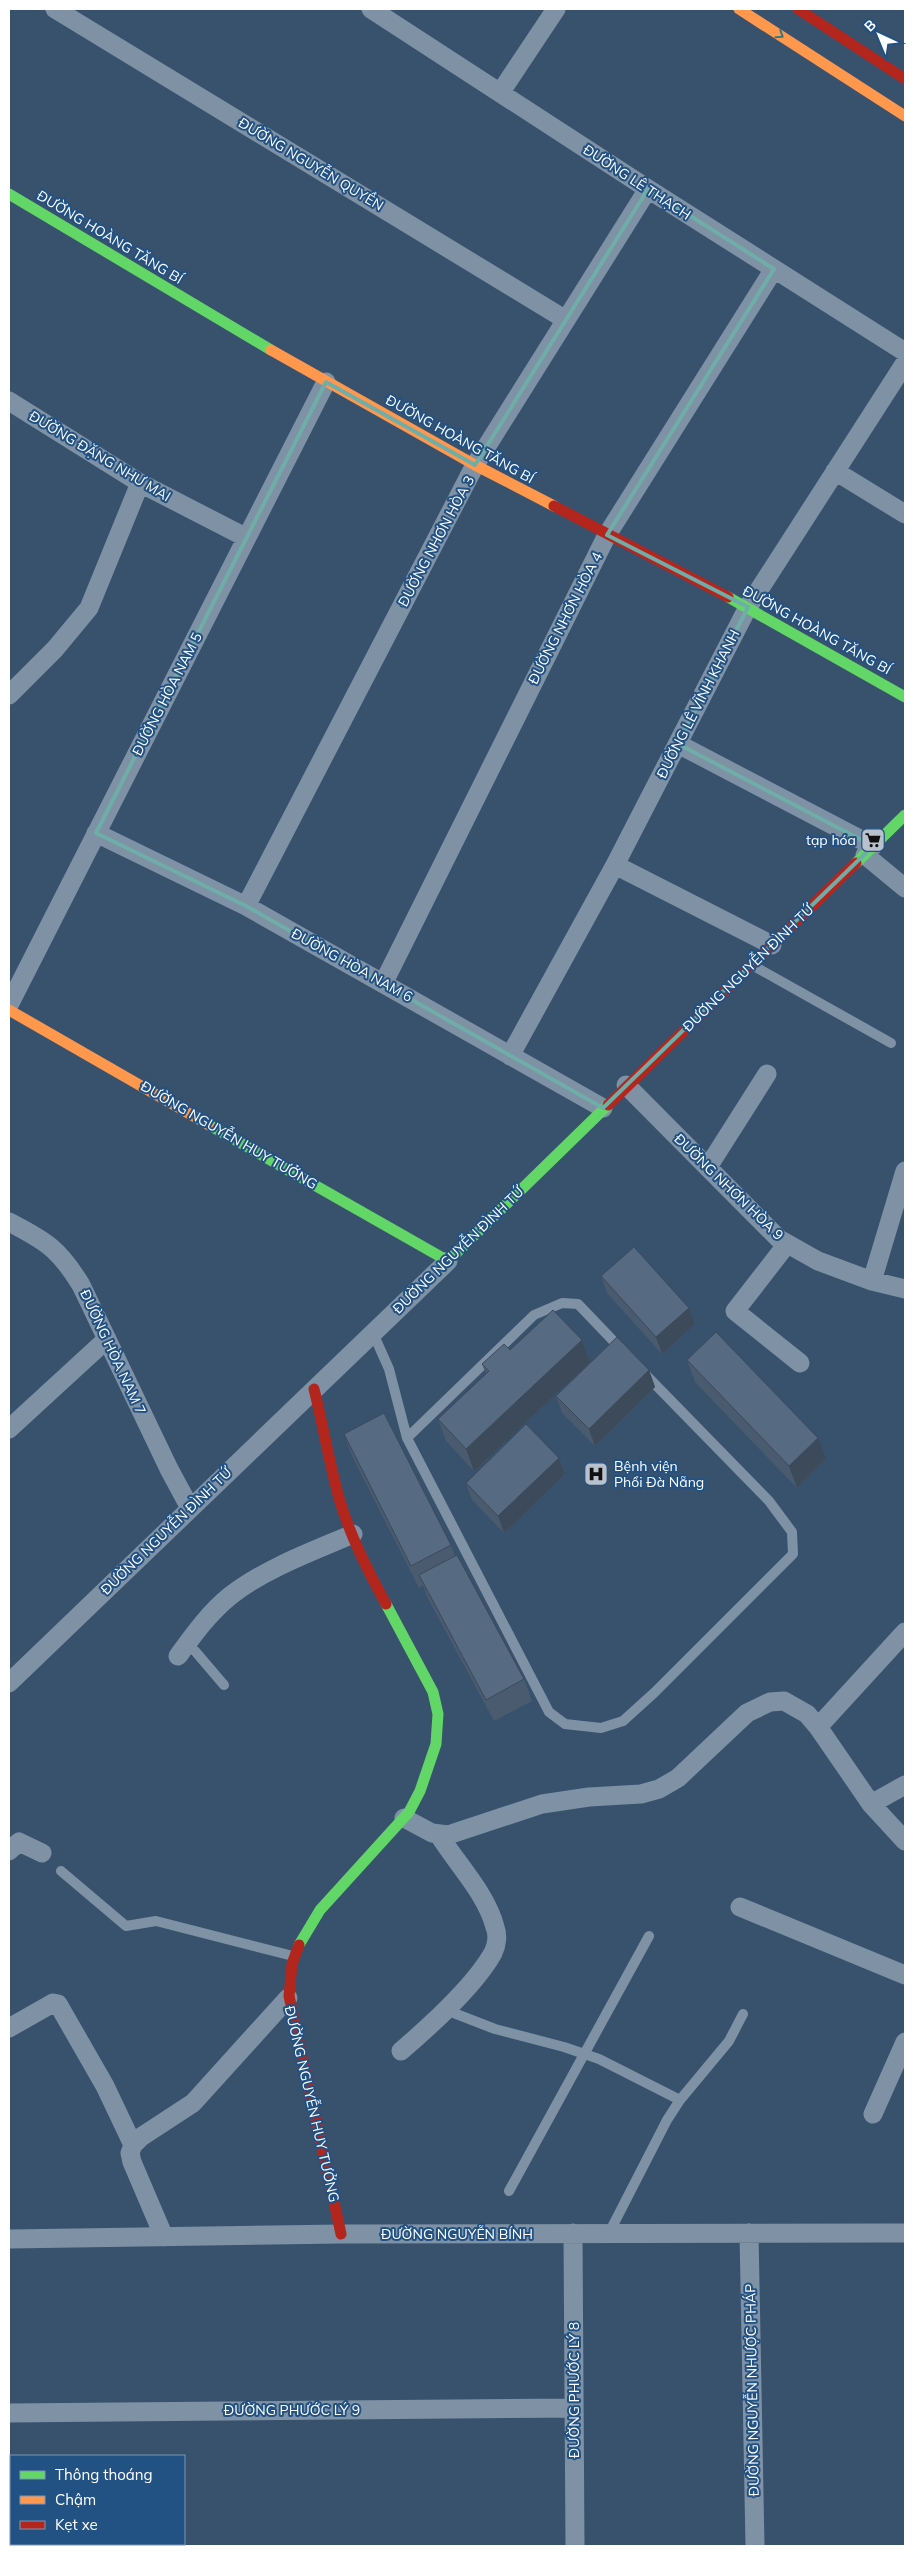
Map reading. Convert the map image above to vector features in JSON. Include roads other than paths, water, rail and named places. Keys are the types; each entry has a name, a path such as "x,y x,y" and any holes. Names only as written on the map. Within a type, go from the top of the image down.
{"street":[{"name":"ĐƯỜNG NGUYỄN QUYỀN","path":"55,9 566,320"},
{"name":"ĐƯỜNG LÊ THẠCH","path":"371,9 648,189 905,352"},
{"path":"500,93 556,9"},
{"path":"739,9 905,116"},
{"path":"798,9 905,79"},
{"name":"ĐƯỜNG NHƠN HÒA 3","path":"246,906 476,465 648,189"},
{"name":"ĐƯỜNG HOÀNG TĂNG BÍ","path":"9,194 326,382 607,535 748,607 905,697"},
{"name":"ĐƯỜNG NHƠN HÒA 4","path":"384,982 607,535 774,269"},
{"name":"ĐƯỜNG LÊ VĨNH KHANH","path":"510,1056 615,865 748,607 905,363"},
{"name":"ĐƯỜNG HÒA NAM 5","path":"9,1005 326,382"},
{"name":"ĐƯỜNG ĐẶNG NHƯ MAI","path":"9,400 140,483 246,537"},
{"path":"835,471 905,514"},
{"path":"9,695 55,649 89,608 140,483"},
{"path":"678,744 869,850 905,888"},
{"name":"ĐƯỜNG NGUYỄN ĐÌNH TỨ","path":"9,1683 448,1260 905,815"},
{"name":"ĐƯỜNG HÒA NAM 6","path":"96,833 246,906 384,982 603,1108"},
{"path":"615,865 772,945"},
{"name":"ĐƯỜNG NGUYỄN HUY TƯỞNG","path":"9,1010 448,1260"},
{"path":"708,1167 767,1074"},
{"name":"ĐƯỜNG NHƠN HÒA 9","path":"626,1085 779,1239 818,1261 872,1281 905,1289"},
{"path":"872,1281 905,1171"},
{"name":"ĐƯỜNG HÒA NAM 7","path":"9,1222 43,1239 65,1259 82,1285 169,1469 190,1508"},
{"path":"787,1244 735,1311 800,1364"},
{"path":"9,1429 107,1339"},
{"name":"ĐƯỜNG NGUYỄN HUY TƯỞNG","path":"314,1389 335,1485 353,1534 436,1700 440,1720 439,1735 415,1800 404,1818 323,1903 310,1922 293,1956 288,1998 341,2234"},
{"path":"182,1651 199,1626 231,1595 284,1563 353,1534"},
{"path":"818,1727 905,1632"},
{"path":"404,1818 439,1835 448,1835 542,1804 589,1797 641,1794 659,1789 678,1778 747,1713 770,1702 784,1701 795,1706 818,1727 871,1804 905,1841"},
{"path":"871,1804 905,1785"},
{"path":"402,2051 446,2010 486,1962 493,1951 497,1939 495,1926 485,1904 439,1835"},
{"path":"9,1851 19,1842 42,1853"},
{"path":"740,1907 905,1974"},
{"path":"164,2237 132,2162 130,2153 134,2145 141,2137 192,2103 288,1998"},
{"path":"9,2028 52,2003 58,2004 105,2086 134,2145"},
{"path":"873,2114 905,2042"},
{"name":"ĐƯỜNG PHƯỚC LÝ 8","path":"573,2233 575,2546"},
{"name":"ĐƯỜNG NGUYỄN NHƯỢC PHÁP","path":"749,2233 755,2546"},
{"name":"ĐƯỜNG NGUYỄN BÍNH","path":"9,2239 341,2234 905,2233"},
{"name":"ĐƯỜNG PHƯỚC LÝ 9","path":"9,2413 574,2408"}],"lane":[{"path":"751,965 892,1042"},
{"path":"372,1333 389,1369 407,1438 549,1712 565,1724 601,1728 623,1721 654,1693 793,1554 792,1532 769,1501 578,1304 562,1303 534,1315 407,1438"},
{"path":"182,1651 194,1651 224,1685"},
{"path":"61,1871 126,1926 156,1921 293,1956"},
{"path":"509,2191 649,1936"},
{"path":"446,2010 495,2029 599,2059 680,2100"},
{"path":"609,2233 680,2100 719,2056 743,2014"}],"place":[{"name":"tạp hóa","path":"873,840"},
{"name":"Bệnh viện Phổi Đà Nẵng","path":"596,1474"}]}
